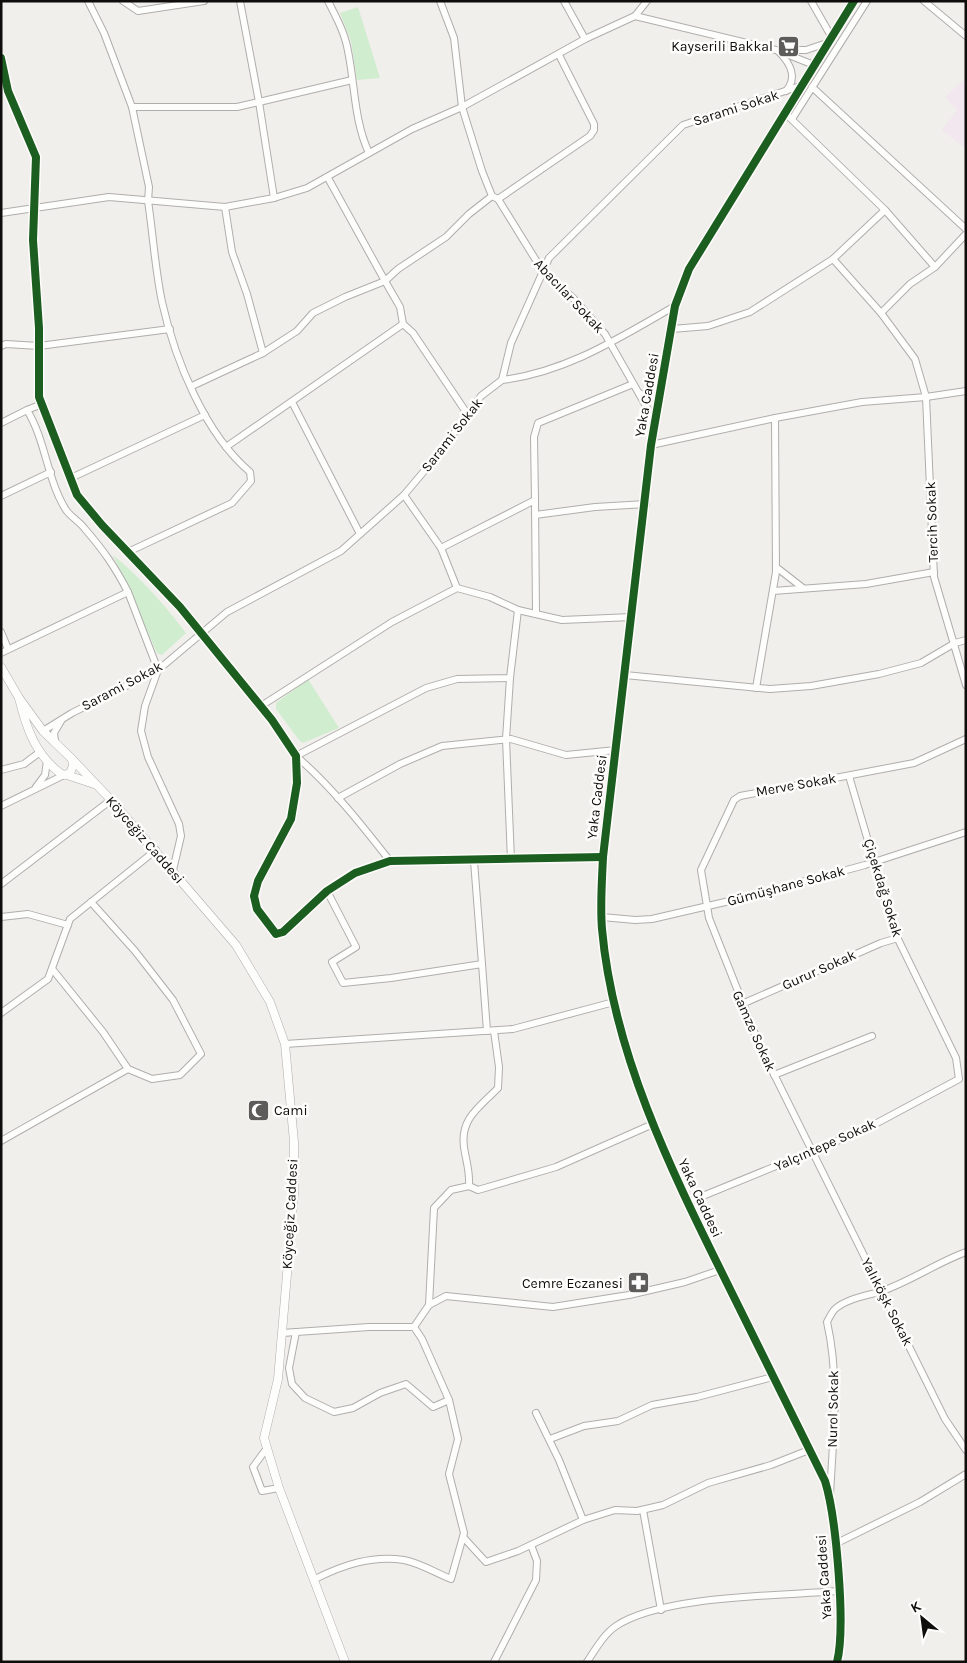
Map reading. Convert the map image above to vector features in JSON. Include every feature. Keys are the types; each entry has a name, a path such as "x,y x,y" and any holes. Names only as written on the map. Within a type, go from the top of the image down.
{"street":[{"path":"88,1 104,33 132,107 148,187 148,201 162,303 170,329 205,415 231,456 250,472 251,481 232,503 128,552"},
{"path":"123,1 138,11 204,1"},
{"path":"240,1 259,102 274,198"},
{"path":"328,1 342,29 348,51 362,137 369,153"},
{"name":"Abacılar Sokak","path":"440,1 454,38 462,107 482,171 495,197 542,270 595,320 634,384 650,414 655,431"},
{"path":"564,1 585,39"},
{"path":"1,213 109,197 225,207 274,198 307,188 328,178 412,129 462,107 585,39 635,16 647,1"},
{"path":"776,50 806,50 829,40 811,1"},
{"name":"Yaka Caddesi","path":"837,1662 841,1633 830,1496 720,1270 653,1124 630,1062 614,1002 602,917 603,857 646,504 651,445 655,431 675,306 689,269 854,1"},
{"path":"792,119 867,1"},
{"path":"924,1 966,36"},
{"path":"635,16 776,50 814,65"},
{"path":"776,50 785,58 793,76 791,85 783,93"},
{"path":"192,386 263,353 297,331 313,313 344,296 385,281 398,269 446,237 468,214 590,136 594,130 594,124 559,55"},
{"path":"1,58 8,91 36,157 33,240 39,346 39,397 77,495 180,607 261,706 296,756 314,771 390,861"},
{"path":"132,107 237,107 352,80"},
{"name":"Sarami Sokak","path":"43,731 63,718 158,670 227,612 341,551 404,495 482,396 502,380 512,344 542,270 549,258 683,125 800,86"},
{"path":"812,87 966,229"},
{"path":"784,112 885,210 935,267"},
{"path":"328,178 400,307 403,324 413,333 468,415"},
{"path":"225,207 232,252 247,294 263,353"},
{"path":"672,328 708,326 750,312 833,259 885,210"},
{"path":"881,313 910,284 935,267 966,234"},
{"name":"Tercih Sokak","path":"833,259 881,313 915,359 926,397 934,572 966,685"},
{"path":"502,380 549,371 610,343 675,306"},
{"path":"226,448 403,324"},
{"path":"1,346 6,344 39,346 170,329"},
{"path":"536,614 534,437 538,423 563,411 634,384"},
{"path":"651,445 775,418 862,402 926,397 966,391"},
{"path":"638,392 651,398 661,393"},
{"path":"292,402 360,534"},
{"path":"1,423 42,404"},
{"path":"27,410 36,425 50,472 67,512 79,522 113,562 128,592 158,670 145,706 141,731 148,757 179,824 181,836 173,870"},
{"path":"71,478 205,415"},
{"path":"756,688 774,591 776,567 775,418"},
{"path":"1,496 50,472"},
{"path":"404,495 441,548 457,588"},
{"path":"441,548 535,500"},
{"path":"536,514 595,507 646,504"},
{"path":"776,567 803,588"},
{"path":"774,591 866,584 905,575 934,572"},
{"path":"261,706 392,622 457,588 490,597 518,610 562,620 632,617"},
{"path":"1,653 128,592"},
{"path":"511,860 506,739 510,678 518,610"},
{"path":"1,632 8,649"},
{"path":"625,675 770,689 811,686 878,674 921,662 966,640"},
{"path":"1,667 19,698 43,731 34,736 34,743"},
{"path":"296,756 426,688 456,679 510,678"},
{"path":"19,698 25,722 34,743 47,761 65,775"},
{"path":"55,741 56,729 63,718"},
{"name":"Köyceğiz Caddesi","path":"43,731 55,741 111,800 236,945 270,1002 285,1044 294,1142 294,1193 278,1380 264,1438 279,1488 315,1579 344,1662"},
{"path":"338,798 400,764 442,746 506,739 550,749 566,755 616,750"},
{"name":"Merve Sokak","path":"706,906 701,870 734,800 751,793 914,763 966,739"},
{"path":"1,770 24,764 40,752"},
{"path":"296,756 297,783 291,819 258,881 254,896 257,909 276,934 283,932 327,891 355,874 390,861 603,857"},
{"path":"2,806 65,775 73,768 72,759"},
{"path":"33,790 45,775 47,761"},
{"name":"Köyceğiz Caddesi","path":"65,775 96,784"},
{"name":"Çiçekdağ Sokak","path":"849,776 898,938 956,1058 959,1079"},
{"path":"1,884 111,800"},
{"name":"Gümüşhane Sokak","path":"602,917 635,920 652,919 787,887 874,862 966,832"},
{"path":"1,1013 48,979 53,970 70,919 156,850"},
{"path":"469,1186 470,1173 464,1146 464,1126 472,1114 498,1088 499,1067 490,1031 482,964 474,860"},
{"path":"327,891 356,947 332,962 343,983 391,978 482,964"},
{"path":"53,970 103,1032 128,1069 152,1079 180,1075 201,1054 173,1000 135,951 91,902"},
{"name":"Gamze Sokak","path":"706,906 742,1004 812,1152"},
{"path":"1,917 28,914 68,925"},
{"name":"Gurur Sokak","path":"742,1004 881,943 898,938"},
{"path":"285,1044 512,1029 614,1002"},
{"path":"774,1075 872,1036"},
{"path":"1,1141 128,1069"},
{"name":"Yalçıntepe Sokak","path":"688,1202 864,1130 959,1079"},
{"path":"429,1305 434,1208 451,1190 469,1186 478,1190 556,1167 653,1124"},
{"name":"Yalıköşk Sokak","path":"812,1152 946,1419 966,1450"},
{"path":"882,1291 944,1260 966,1252"},
{"path":"414,1327 429,1305 446,1296 553,1307 581,1304 685,1282 720,1270"},
{"name":"Nurol Sokak","path":"830,1496 834,1428 834,1352 827,1322 835,1310 862,1296 882,1291"},
{"path":"282,1333 369,1327 414,1327"},
{"path":"315,1579 342,1566 377,1559 405,1560 451,1579 464,1533 450,1474 458,1439 449,1400 422,1339 414,1327"},
{"path":"296,1332 289,1368 292,1384 305,1398 334,1412 353,1408 380,1393 406,1384 433,1406 449,1400"},
{"path":"550,1439 584,1426 618,1421 652,1405 697,1397 773,1377"},
{"path":"536,1413 550,1439 583,1520"},
{"path":"267,1448 253,1467 262,1491 279,1488"},
{"path":"463,1537 486,1562 532,1545 583,1520 615,1510 643,1510 663,1505 708,1483 771,1464 809,1450"},
{"path":"835,1544 920,1502 966,1474"},
{"path":"643,1510 661,1610"},
{"path":"494,1662 536,1580 537,1561 532,1545"},
{"path":"587,1662 614,1627 636,1616 695,1602 838,1591"}],"shaded area":[{"path":"966,78 966,149 942,130 957,110 945,97"}],"green space":[{"path":"358,7 380,78 357,80 351,41 340,13"},
{"path":"113,555 152,592 186,633 162,655 157,653"},
{"path":"308,679 339,728 303,743 276,709 276,703"}],"cycle path":[{"path":"837,1662 840,1646 840,1599 833,1519 825,1481 704,1236 647,1108 618,1020 608,975 602,929 601,902 603,857 651,445 675,306 689,269 854,1"},
{"path":"1,58 8,91 36,157 33,240 39,328 39,397 77,495 102,525 180,607 272,720 296,756 297,783 291,819 258,881 254,896 257,909 276,934 283,932 327,891 355,873 390,861 603,857"}],"place":[{"name":"Kayserili Bakkal","path":"789,46"},
{"name":"Cami","path":"258,1110"},
{"name":"Cemre Eczanesi","path":"639,1283"}]}
